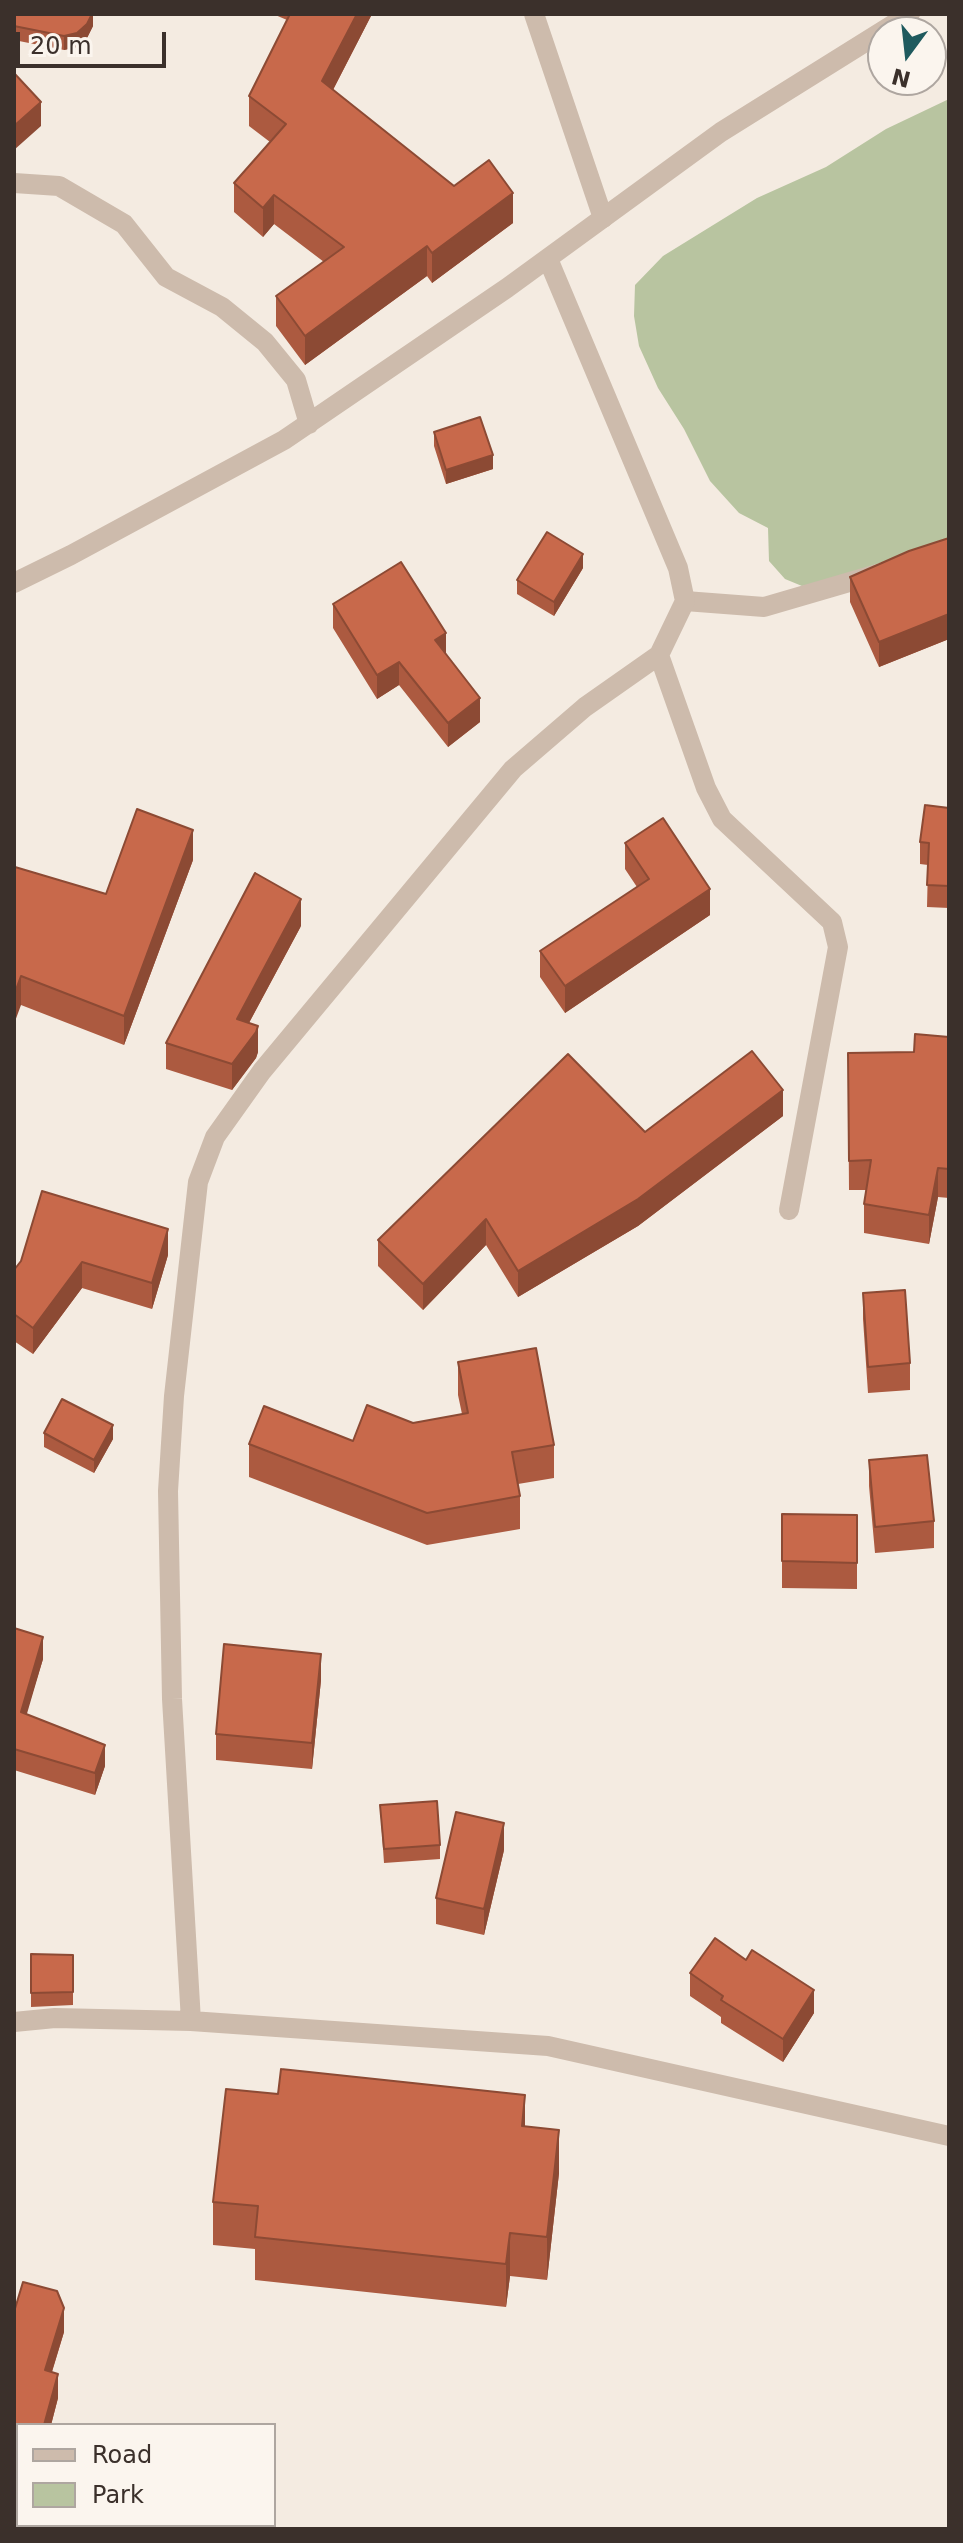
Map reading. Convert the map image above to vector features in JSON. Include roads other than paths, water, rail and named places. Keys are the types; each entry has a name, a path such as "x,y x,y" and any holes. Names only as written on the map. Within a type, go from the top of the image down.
{"street":[{"path":"534,14 603,218"},
{"path":"14,583 309,424 548,259 721,132 910,14"},
{"path":"14,183 59,186 124,224 166,277 222,307 265,342 296,380 309,424"},
{"path":"191,2021 172,1699 168,1491 177,1366 198,1182 215,1137 262,1071 513,769 585,707 659,655 685,601 678,568 548,259"},
{"path":"685,601 764,607 900,567"},
{"path":"659,655 706,788 722,819 832,922 838,947 789,1210"},
{"path":"14,2022 55,2018 191,2021 548,2046 949,2136"}]}
